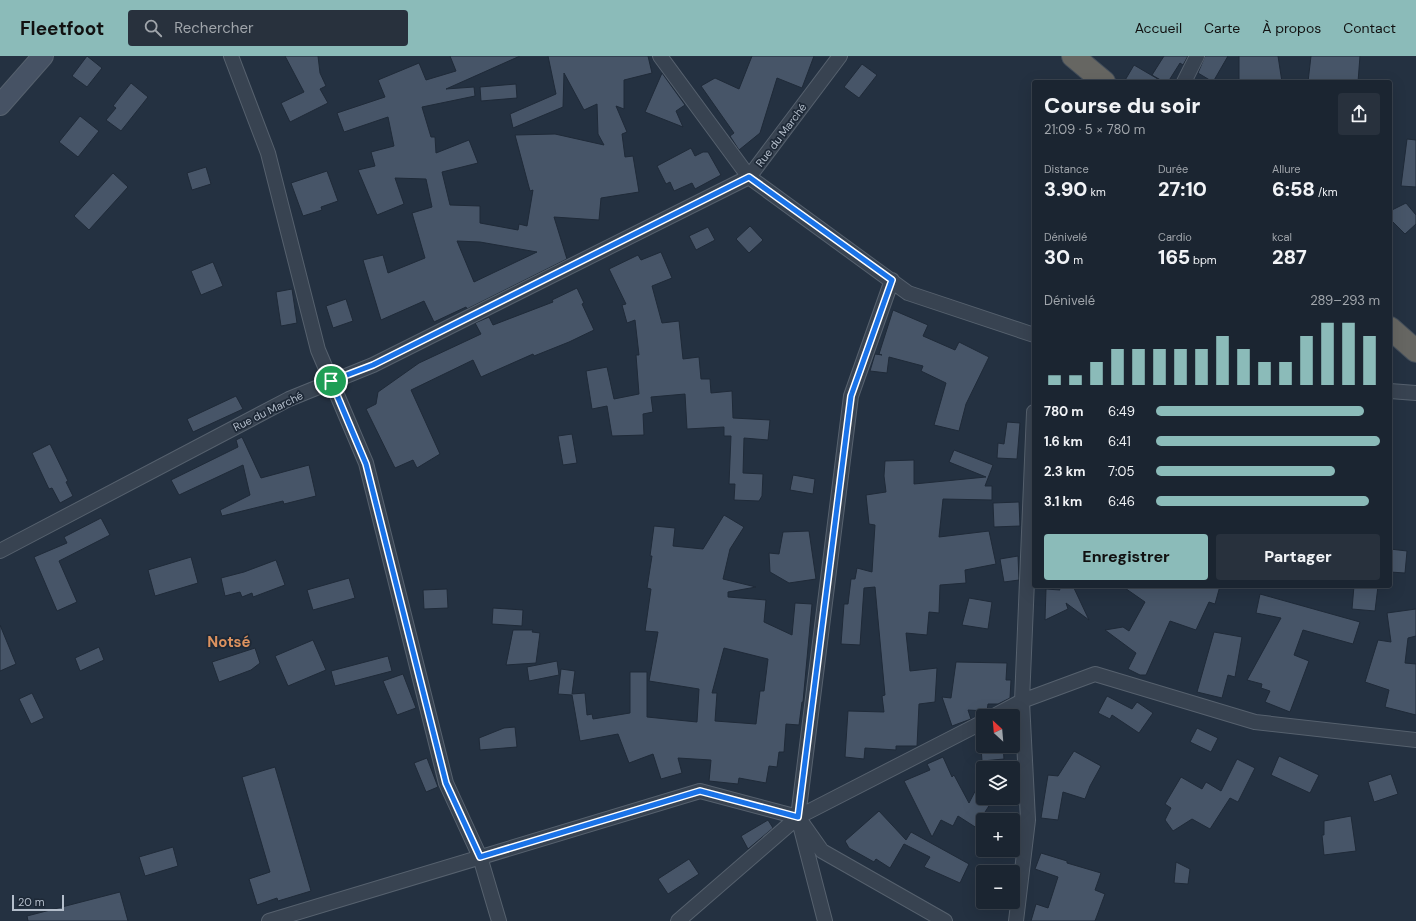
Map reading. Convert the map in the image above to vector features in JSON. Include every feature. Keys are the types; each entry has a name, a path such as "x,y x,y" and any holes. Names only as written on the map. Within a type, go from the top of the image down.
{"highway":[{"path":"1073,56 1102,80"},
{"path":"1392,330 1416,351"}],"main road":[{"path":"0,105 43,56"}],"street":[{"path":"231,56 268,153 318,350 366,464 446,783 480,857 499,921"},
{"path":"660,56 749,177 908,293 1032,334"},
{"name":"Rue du Marché","path":"0,551 282,403 331,381 373,365 749,177 840,56"},
{"path":"1185,80 1197,56"},
{"path":"825,921 798,817 851,396 892,280"},
{"path":"1392,391 1416,392"},
{"path":"1016,921 1028,820 1022,702 1032,460"},
{"path":"1008,709 1022,702 1095,674 1255,722 1416,740"},
{"path":"678,921 798,817 976,726"},
{"path":"269,921 700,791 798,817 822,851 945,921"}],"building":[{"path":"87,56 102,68 87,87 72,76"},
{"path":"285,56 318,56 320,73 326,86 320,89 328,103 290,122 281,103 304,92"},
{"path":"450,56 520,56 446,89 474,87 475,96 422,107 431,137 435,137 436,153 469,140 478,163 442,172 450,205 480,206 480,223 518,230 519,224 527,226 533,190 530,191 515,135 555,134 604,145 598,134 597,104 584,110 564,73 563,107 513,128 510,114 556,94 548,56 648,56 652,73 624,80 624,109 616,106 627,132 622,134 625,157 633,156 639,192 601,198 599,220 554,217 567,259 467,309 466,307 434,322 424,301 381,320 363,260 383,255 388,273 425,258 412,213 432,207 426,179 395,178 404,204 377,215 358,170 375,166 371,152 394,146 388,117 344,132 337,113 385,97 378,80 419,63 426,80 456,71","holes":["457,241 480,242 537,252 474,282"]},
{"path":"752,56 814,56 802,88 777,78 760,133 739,150 730,136 734,133 701,86 715,78 739,89"},
{"path":"1164,56 1188,56 1183,65 1180,63 1169,80 1161,80 1152,75"},
{"path":"1205,56 1228,56 1214,80 1210,80 1198,73"},
{"path":"1239,56 1278,56 1282,80 1239,80"},
{"path":"1311,56 1360,56 1358,80 1308,80"},
{"path":"862,64 877,75 859,98 844,87"},
{"path":"1134,65 1160,80 1125,80"},
{"path":"662,73 685,105 676,111 683,127 645,112"},
{"path":"131,83 148,97 121,131 106,120 116,108 113,106"},
{"path":"516,84 517,98 481,101 480,87"},
{"path":"80,116 99,131 78,157 59,142"},
{"path":"1407,139 1416,140 1416,187 1401,186"},
{"path":"691,148 695,156 703,152 708,152 721,175 695,189 692,183 674,191 670,182 666,184 657,166"},
{"path":"206,167 211,184 192,190 187,173"},
{"path":"327,171 338,201 321,207 322,210 303,216 291,183"},
{"path":"113,173 128,187 89,230 74,216"},
{"path":"1406,203 1416,215 1416,224 1405,234 1392,221 1392,210"},
{"path":"750,226 763,240 749,253 736,239"},
{"path":"708,227 715,240 696,250 689,236"},
{"path":"661,252 672,278 652,286 662,323 679,321 683,359 699,357 701,379 710,379 711,393 732,391 733,418 770,420 768,440 744,438 743,473 763,474 762,496 759,501 734,500 735,484 729,484 731,436 724,436 724,427 687,429 685,394 651,397 653,412 643,414 644,435 612,436 607,406 592,409 586,371 607,367 614,399 639,394 636,355 639,355 635,320 627,323 622,305 626,304 609,269 638,255 641,260"},
{"path":"213,262 223,286 201,295 191,271"},
{"path":"577,288 584,303 582,304 594,330 569,342 534,356 533,354 481,377 473,360 411,390 440,454 417,468 413,460 395,468 366,409 376,404 378,392 419,363 481,334 475,323 489,317 493,325 553,302 552,300"},
{"path":"292,289 297,323 281,326 276,292"},
{"path":"346,299 353,321 333,328 326,306"},
{"path":"893,310 928,325 923,336 955,350 959,342 989,357 966,404 959,431 934,425 946,383 921,371 923,366 889,357 887,373 870,371 875,354 882,355 879,354"},
{"path":"236,396 243,409 193,432 187,419"},
{"path":"1007,422 1020,423 1017,459 997,458 998,443 1004,444"},
{"path":"572,434 577,463 563,465 558,436"},
{"path":"242,437 261,478 309,465 316,496 284,504 283,501 222,516 220,510 250,495 243,465 179,495 171,480 238,447 236,440"},
{"path":"50,444 68,481 66,482 73,496 60,503 52,488 49,489 32,453"},
{"path":"954,450 993,465 985,486 992,486 992,500 943,499 939,537 989,531 996,564 965,570 966,583 940,585 939,613 929,612 927,635 906,633 910,671 937,668 935,702 919,704 917,746 896,746 896,750 865,748 864,759 845,757 848,711 884,712 882,696 885,695 875,587 864,588 860,645 841,644 844,604 848,604 851,579 855,579 857,568 872,572 875,525 869,524 866,495 886,492 884,476 885,461 914,460 914,484 986,477 949,462"},
{"path":"793,475 815,479 813,494 790,490"},
{"path":"1019,502 1020,526 994,527 993,503"},
{"path":"724,515 744,527 730,549 723,579 756,587 728,592 728,597 766,600 764,622 792,635 795,603 812,604 803,702 799,725 786,724 784,752 779,752 777,767 769,766 766,783 739,778 738,784 709,781 711,760 678,758 682,773 661,779 653,754 629,763 618,734 580,741 572,695 558,694 561,669 575,671 572,694 585,693 587,715 592,714 593,719 630,713 630,672 647,672 647,717 697,722 699,689 649,681 658,632 645,631 651,589 647,588 652,556 650,556 654,526 675,528 673,546 703,549","holes":["724,648 768,659 764,691 760,691 756,724 715,721 717,693 712,693"]},
{"path":"101,518 110,535 59,561 77,602 57,611 34,557 67,543 64,537"},
{"path":"809,531 816,579 789,583 770,572 769,553 779,554 783,532"},
{"path":"1392,549 1407,551 1405,573 1392,572"},
{"path":"1018,556 1019,580 1004,582 1000,559"},
{"path":"191,557 198,583 155,596 148,570"},
{"path":"276,560 285,585 253,597 252,593 242,597 240,592 225,596 221,578 244,572"},
{"path":"349,578 355,598 313,610 307,590"},
{"path":"1059,588 1074,588 1089,620 1066,603 1068,609 1045,620 1046,589 1060,590"},
{"path":"1125,588 1219,588 1215,604 1209,602 1196,630 1170,621 1146,675 1140,675 1128,669 1136,653 1105,630 1123,627 1129,631 1145,602"},
{"path":"1354,588 1378,588 1375,611 1352,609"},
{"path":"447,589 448,608 424,609 423,590"},
{"path":"1260,594 1360,622 1353,644 1303,630 1294,655 1309,661 1290,712 1265,702 1270,691 1261,688 1262,684 1247,680 1281,618 1256,613"},
{"path":"969,598 992,602 988,629 962,625"},
{"path":"493,608 523,610 522,626 492,624"},
{"path":"1416,609 1416,636 1408,638 1405,663 1416,664 1416,715 1385,707 1389,690 1365,682 1378,640 1391,642 1387,613"},
{"path":"0,625 16,664 0,671"},
{"path":"513,630 533,630 532,632 540,633 536,663 506,665"},
{"path":"1214,632 1242,637 1235,677 1228,675 1222,698 1197,692"},
{"path":"313,640 326,670 288,686 275,656"},
{"path":"99,647 104,660 80,671 75,658"},
{"path":"255,648 260,663 251,670 219,682 212,662"},
{"path":"388,656 392,671 335,686 331,671"},
{"path":"557,661 559,675 529,681 527,667"},
{"path":"956,662 1007,663 1006,680 1011,680 1010,698 998,704 988,704 987,709 968,710 971,719 952,726 942,697 951,698"},
{"path":"403,674 416,708 397,715 383,681"},
{"path":"32,693 44,718 31,724 19,699"},
{"path":"1107,696 1132,709 1137,702 1153,713 1139,733 1112,715 1110,719 1098,713"},
{"path":"515,727 517,747 480,750 479,738 504,728"},
{"path":"1197,728 1218,738 1211,752 1190,742"},
{"path":"1074,751 1101,766 1085,799 1063,792 1058,820 1041,818 1048,775 1058,776"},
{"path":"981,753 1004,753 1004,759 982,761"},
{"path":"1279,756 1319,775 1310,793 1271,775"},
{"path":"943,757 952,777 954,775 969,803 976,790 976,805 990,805 984,813 976,813 976,828 958,816 953,826 941,820 932,837 904,781 930,770 927,764"},
{"path":"427,758 438,787 426,792 414,763"},
{"path":"1237,759 1255,768 1238,802 1230,798 1210,829 1192,819 1173,831 1165,820 1171,808 1165,804 1181,777 1202,789 1206,782 1221,791"},
{"path":"275,767 311,891 278,901 277,898 257,905 249,879 270,872 242,777"},
{"path":"1391,774 1398,794 1374,802 1368,782"},
{"path":"879,811 906,840 911,832 969,864 960,883 924,867 930,857 904,844 890,868 876,859 874,862 849,848 845,841"},
{"path":"1351,816 1356,851 1324,855 1322,835 1324,835 1324,821"},
{"path":"768,820 773,828 748,849 741,836"},
{"path":"173,847 178,866 145,876 139,857"},
{"path":"1041,853 1067,861 1067,863 1101,873 1095,890 1105,894 1095,921 1031,921 1036,904 1048,908 1058,877 1035,869"},
{"path":"689,859 699,874 668,894 658,879"},
{"path":"1176,862 1190,869 1188,884 1174,883"},
{"path":"120,892 128,921 28,921 27,916"}],"district":[{"name":"Notsé","path":"229,642"}],"route":[{"path":"749,177 892,280 851,396 798,817 700,791 480,857 446,783 423,686 366,464 331,381 373,365 749,177"}]}
